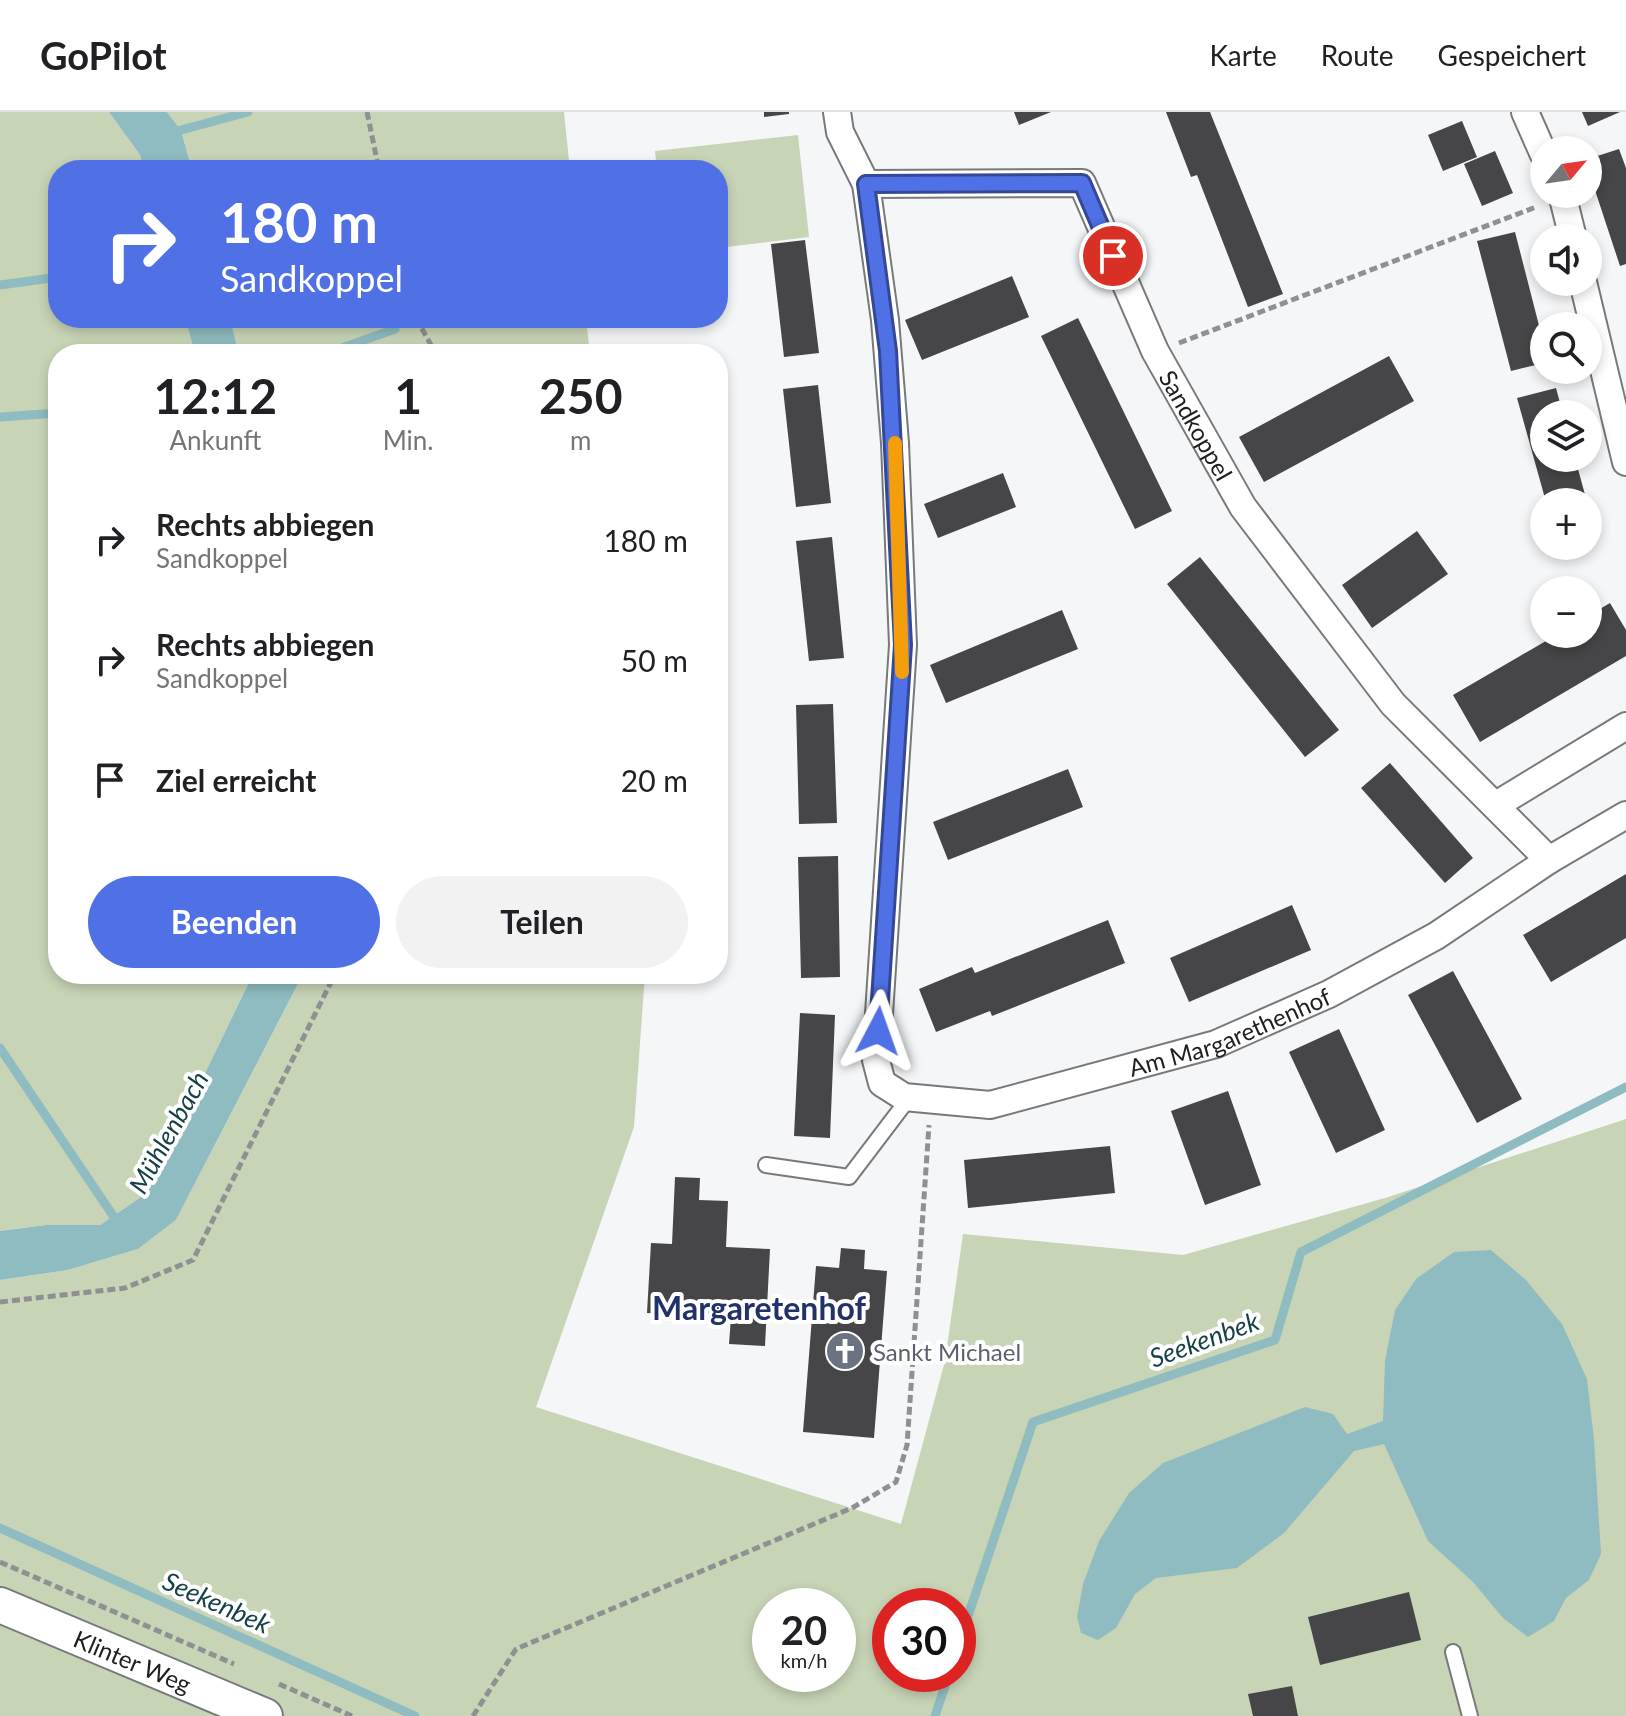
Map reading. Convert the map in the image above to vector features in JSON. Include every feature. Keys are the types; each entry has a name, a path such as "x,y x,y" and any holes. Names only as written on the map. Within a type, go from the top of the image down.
{"street":[{"path":"837,112 840,132 866,184"},
{"path":"1525,112 1536,136"},
{"name":"Sandkoppel","path":"866,184 1082,183 1155,351 1243,507 1393,704 1496,805"},
{"name":"Am Margarethenhof","path":"866,184 888,351 903,645 876,1060 882,1083 920,1100 990,1105 1216,1044 1329,994 1436,936 1549,860 1626,815"},
{"path":"1586,296 1626,462"},
{"path":"1549,860 1496,805 1626,726"},
{"name":"Klinter Weg","path":"0,1605 265,1716"}],"lane":[{"path":"766,1165 849,1177 920,1100"},
{"path":"1453,1652 1470,1716"}],"path":[{"path":"367,112 377,160"},
{"path":"1155,351 1530,207"},
{"path":"0,1302 125,1288 193,1260 330,984"},
{"path":"473,1716 516,1649 852,1508 896,1482 907,1445 920,1100"},
{"path":"0,1562 239,1667"},
{"path":"267,1679 352,1716"}],"green space":[{"path":"0,112 109,112 141,160 48,160 48,328 188,328 192,344 48,344 48,984 248,984 147,1193 100,1225 46,1225 0,1231"},
{"path":"167,112 564,112 569,160 189,160 181,130"},
{"path":"798,135 809,237 728,247 728,160 656,160 655,151"},
{"path":"232,328 587,328 589,344 236,344"},
{"path":"298,984 644,984 634,1127 536,1407 901,1524 945,1361 963,1234 1183,1255 1385,1198 1626,1119 1626,1716 0,1716 0,1280 68,1270 138,1249 176,1220"}],"water":[{"path":"109,112 167,112 181,130 189,160 141,160"},
{"path":"188,328 232,328 236,344 192,344"},
{"path":"248,984 298,984 176,1220 138,1249 68,1270 0,1280 0,1231 46,1225 100,1225 147,1193"},
{"path":"1491,1250 1526,1280 1562,1324 1587,1379 1601,1554 1589,1580 1566,1598 1554,1621 1528,1637 1503,1618 1473,1582 1428,1541 1384,1444 1354,1451 1284,1533 1237,1568 1156,1578 1135,1594 1116,1628 1098,1640 1081,1633 1077,1617 1083,1584 1099,1541 1129,1493 1163,1463 1305,1407 1333,1414 1347,1434 1383,1421 1385,1361 1395,1310 1416,1279 1454,1252"}],"building":[{"path":"764,112 789,112 789,114 764,117"},
{"path":"1014,112 1051,112 1019,125"},
{"path":"1166,112 1210,112 1283,294 1248,307 1197,175 1191,177"},
{"path":"1582,112 1620,112 1588,126"},
{"path":"1462,121 1477,157 1443,171 1428,135"},
{"path":"1619,149 1626,168 1626,264 1620,266 1601,208 1602,154"},
{"path":"1495,151 1513,193 1482,206 1464,164"},
{"path":"1515,232 1536,312 1530,312 1530,366 1511,371 1477,241"},
{"path":"805,240 819,353 784,357 771,244"},
{"path":"1012,276 1029,317 922,360 905,320"},
{"path":"1078,318 1172,511 1135,529 1041,336"},
{"path":"1389,356 1414,401 1264,482 1239,437"},
{"path":"818,385 831,503 796,507 783,389"},
{"path":"1556,388 1559,400 1530,400 1530,445 1517,398"},
{"path":"1538,472 1579,472 1583,488 1542,488"},
{"path":"1003,473 1016,507 938,538 924,504"},
{"path":"1417,531 1448,574 1372,628 1342,585"},
{"path":"832,537 844,658 809,661 796,541"},
{"path":"1200,557 1339,730 1305,757 1167,584"},
{"path":"1610,603 1626,630 1626,656 1480,742 1453,695 1534,648 1602,648 1602,608"},
{"path":"1062,610 1078,649 946,703 930,665"},
{"path":"833,704 837,823 799,824 796,705"},
{"path":"1390,763 1473,858 1445,883 1361,788"},
{"path":"1068,769 1083,807 948,860 933,822"},
{"path":"838,856 840,977 801,978 798,857"},
{"path":"1626,874 1626,938 1551,982 1523,935"},
{"path":"1292,905 1311,950 1189,1002 1170,958"},
{"path":"1108,920 1125,963 992,1016 990,1011 936,1032 919,989 972,967 975,973"},
{"path":"1453,971 1522,1099 1477,1123 1408,995"},
{"path":"800,1013 835,1015 830,1138 794,1136"},
{"path":"1339,1029 1385,1130 1336,1153 1289,1052"},
{"path":"1228,1091 1261,1185 1205,1205 1171,1111"},
{"path":"1110,1146 1115,1193 968,1208 964,1160"},
{"path":"675,1177 700,1178 699,1200 728,1201 726,1247 770,1249 765,1346 729,1344 731,1317 647,1313 651,1243 672,1244"},
{"name":"Sankt Michael","path":"841,1248 865,1250 864,1269 887,1271 874,1438 803,1432 816,1266 839,1268"},
{"path":"1409,1592 1421,1640 1320,1665 1308,1617"},
{"path":"1292,1686 1298,1716 1253,1716 1248,1694"}],"waterway":[{"path":"170,133 248,112"},
{"path":"0,285 48,278"},
{"path":"353,344 395,329"},
{"path":"0,417 48,414"},
{"path":"0,1048 120,1226"},
{"name":"Seekenbek","path":"976,1592 1033,1422 1275,1340 1301,1252 1626,1087"},
{"name":"Seekenbek","path":"0,1528 415,1716"},
{"name":"Seekenbek","path":"935,1716 943,1692"}],"slow traffic":[{"path":"895,443 902,672"}],"place":[{"name":"Sankt Michael","path":"845,1351"}],"district":[{"name":"Margaretenhof","path":"759,1307"}],"route":[{"path":"878,1031 903,645 888,351 866,184 1082,183 1113,256"}],"water label":[{"name":"Mühlenbach","path":"168,1132"}]}
